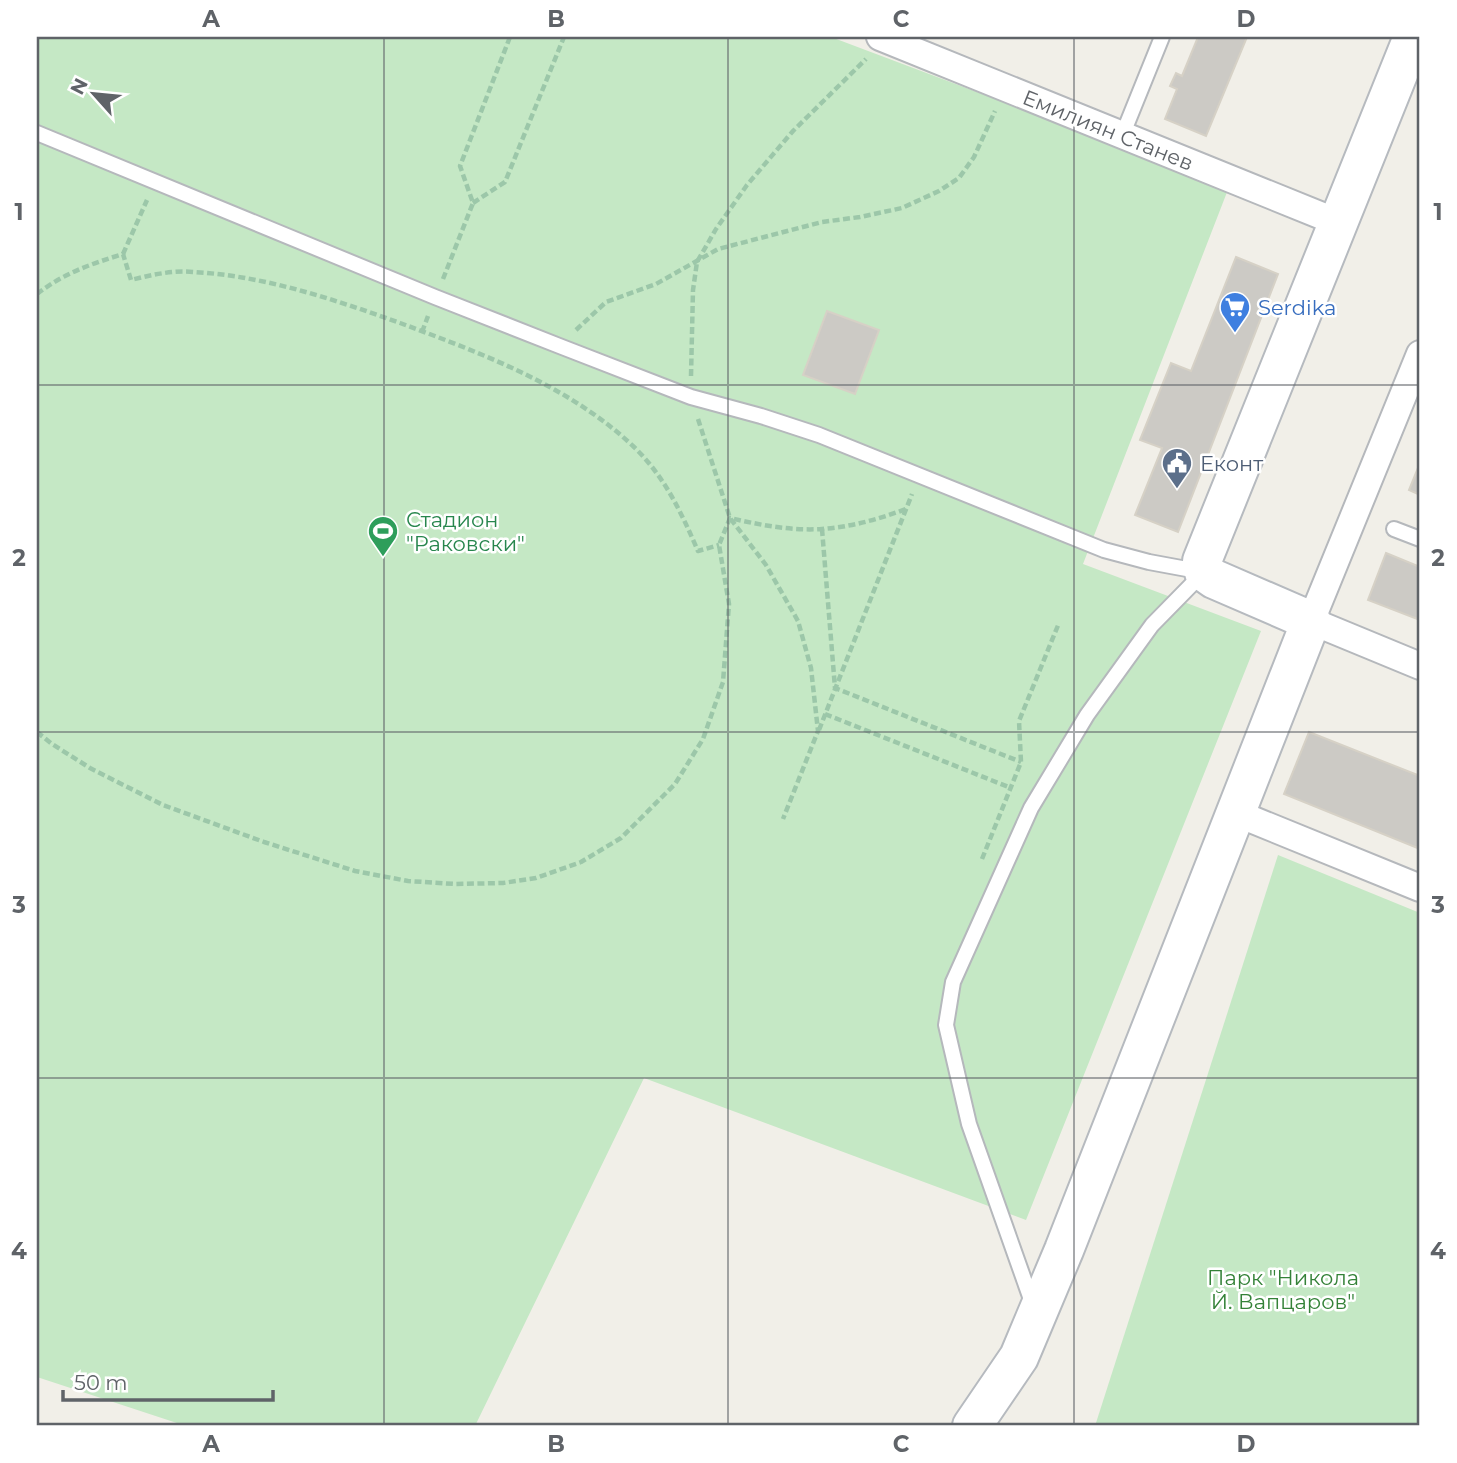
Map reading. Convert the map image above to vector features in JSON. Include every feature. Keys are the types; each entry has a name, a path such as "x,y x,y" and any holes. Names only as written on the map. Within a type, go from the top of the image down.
{"street":[{"path":"1413,37 1202,561 1204,572 1226,585 1420,666"},
{"name":"Емилиян Станев","path":"884,38 1337,222"},
{"path":"972,1426 1019,1357 1064,1251 1311,621 1420,354"},
{"path":"1236,813 1420,888"}],"lane":[{"path":"1122,136 1162,37"},
{"path":"37,133 435,297 691,397 819,435 1104,550 1204,572"},
{"path":"1394,529 1420,540"},
{"path":"1037,1314 969,1124 946,1025 953,982 1031,808 1087,715 1152,625 1204,572"}],"path":[{"path":"473,202 460,166 510,37"},
{"path":"422,331 473,202 505,182 564,37"},
{"path":"562,347 606,302 656,284 718,249 822,222 902,208 939,191 959,178 974,157 1006,88"},
{"path":"155,183 123,254 131,280 159,273 191,271 267,282 361,309 515,370 558,392 601,420 634,448 660,477 680,509 698,551 719,545"},
{"path":"37,295 78,269 123,254"},
{"path":"818,731 919,475"},
{"path":"37,732 90,768 163,804 264,842 355,871 408,881 455,884 503,883 536,878 581,862 621,838 676,784 703,739 723,682 729,604 719,545 730,518 760,525 822,529 867,522 906,509"},
{"path":"822,529 835,688"},
{"path":"980,864 1021,762 1019,721 1059,623"},
{"path":"835,688 1021,762"},
{"path":"825,713 1011,788"}],"green space":[{"path":"37,37 831,37 1229,187 1083,564 1261,631 1026,1220 644,1078 475,1426 186,1426 37,1377"},
{"name":"Парк \"Никола Й. Вапцаров\"","path":"1278,855 1420,913 1420,1426 1095,1426"}],"building":[{"path":"1198,37 1247,37 1206,136 1165,119 1177,89 1170,86 1176,73 1182,76"},
{"path":"1236,257 1278,274 1178,532 1135,515 1162,448 1140,440 1171,363 1191,371"},
{"path":"827,311 879,330 855,394 803,375"},
{"path":"1420,463 1420,495 1409,490"},
{"path":"1386,553 1420,567 1420,620 1368,600"},
{"path":"1309,732 1420,776 1420,849 1284,794"}],"place":[{"name":"Serdika","path":"1235,334"},
{"name":"Еконт","path":"1177,490"},
{"name":"Стадион \"Раковски\"","path":"383,558"}]}
